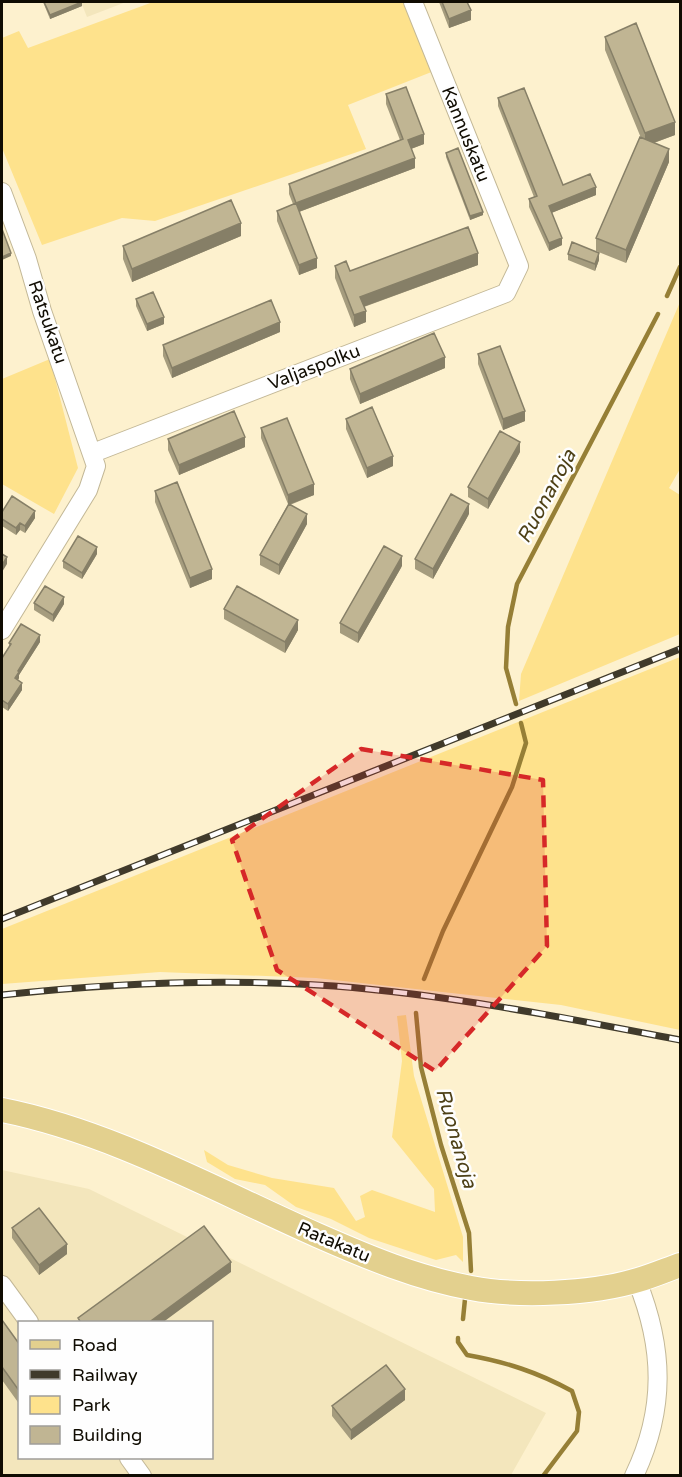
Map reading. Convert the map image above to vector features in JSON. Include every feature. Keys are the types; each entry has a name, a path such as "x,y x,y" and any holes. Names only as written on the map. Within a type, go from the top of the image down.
{"main road":[{"name":"Ratakatu","path":"2,1110 63,1126 159,1163 384,1264 430,1279 473,1289 531,1293 605,1287 637,1281 681,1265"}],"street":[{"name":"Kannuskatu","path":"413,2 519,266"},
{"name":"Ratsukatu","path":"2,192 27,259 79,420 93,453"},
{"name":"Valjaspolku","path":"93,453 506,293 519,266"},
{"path":"2,630 88,490 96,466 93,453"},
{"path":"634,1476 652,1428 658,1371 657,1349 652,1325 637,1281"},
{"path":"2,1285 28,1321"},
{"path":"130,1459 142,1476"}],"highlighted area":[{"path":"361,749 543,780 547,946 435,1071 277,970 232,840"}],"shaded area":[{"path":"81,2 126,2 87,17"},
{"path":"2,1170 89,1189 546,1413 511,1475 2,1475"}],"green space":[{"path":"153,2 405,2 434,71 348,105 366,149 155,221 122,218 42,245 2,148 2,38 19,31 28,48"},
{"path":"680,302 680,469 669,488 680,495 680,634 519,701 521,674"},
{"path":"50,359 78,468 54,514 2,484 2,379"},
{"path":"680,657 680,1030 561,1005 316,978 160,972 2,984 2,929"},
{"path":"406,1015 414,1076 463,1237 463,1262 456,1255 436,1260 369,1238 331,1219 296,1207 265,1185 235,1179 207,1162 204,1150 228,1165 272,1178 334,1188 356,1221 365,1217 360,1196 372,1190 435,1212 434,1189 392,1137 402,1061 397,1016"}],"building":[{"path":"44,2 82,2 50,15"},
{"path":"442,2 467,2 471,10 449,19"},
{"path":"636,23 675,122 645,133 605,37"},
{"path":"406,87 424,134 408,140 415,158 296,203 289,184 403,139 386,94"},
{"path":"524,88 563,185 590,174 596,187 549,206 562,238 549,243 529,199 537,196 498,98"},
{"path":"640,137 669,149 626,250 596,238"},
{"path":"458,148 483,212 470,216 446,153"},
{"path":"231,200 241,223 132,269 123,246"},
{"path":"296,203 317,258 299,265 277,211"},
{"path":"468,227 478,253 360,297 366,311 354,315 335,266 346,261 350,271"},
{"path":"2,229 11,253 2,257"},
{"path":"572,242 599,253 595,264 568,254"},
{"path":"153,292 164,317 147,324 136,299"},
{"path":"271,300 280,322 172,368 163,345"},
{"path":"434,333 445,357 360,394 350,369"},
{"path":"500,346 525,411 503,419 478,354"},
{"path":"372,407 393,456 367,468 346,419"},
{"path":"234,411 245,437 179,465 168,439"},
{"path":"287,418 314,484 288,495 261,428"},
{"path":"500,431 520,442 488,499 468,487"},
{"path":"177,482 212,569 190,578 155,491"},
{"path":"451,494 469,504 433,569 415,559"},
{"path":"12,496 35,511 25,526 20,523 16,528 2,519 2,512"},
{"path":"289,504 307,514 279,565 260,555"},
{"path":"78,536 97,547 82,573 63,561"},
{"path":"384,546 402,556 358,633 340,623"},
{"path":"2,554 7,557 2,565"},
{"path":"45,586 64,597 53,615 34,603"},
{"path":"237,586 298,620 285,642 224,609"},
{"path":"21,624 40,635 18,671 15,678 22,683 8,704 2,700 2,658"},
{"path":"39,1208 67,1244 39,1265 12,1228"},
{"path":"204,1226 231,1262 151,1321 80,1321 78,1318"},
{"path":"2,1320 18,1342 18,1389 2,1367"},
{"path":"386,1365 405,1389 351,1430 332,1406"}],"waterway":[{"name":"Ruonanoja","path":"667,296 680,267"},
{"name":"Ruonanoja","path":"516,704 506,668 508,627 517,584 658,314"},
{"name":"Ruonanoja","path":"424,979 443,931 512,787 526,743 521,723"},
{"name":"Ruonanoja","path":"416,1013 421,1067 441,1145 469,1233 471,1271"},
{"name":"Ruonanoja","path":"463,1319 465,1299"},
{"name":"Ruonanoja","path":"458,1338 458,1342 467,1355 521,1368 572,1391 579,1412 577,1431 543,1476"}],"railway":[{"path":"2,919 680,649"},
{"path":"2,995 85,987 168,983 251,982 334,986 465,1001 680,1040"}]}
